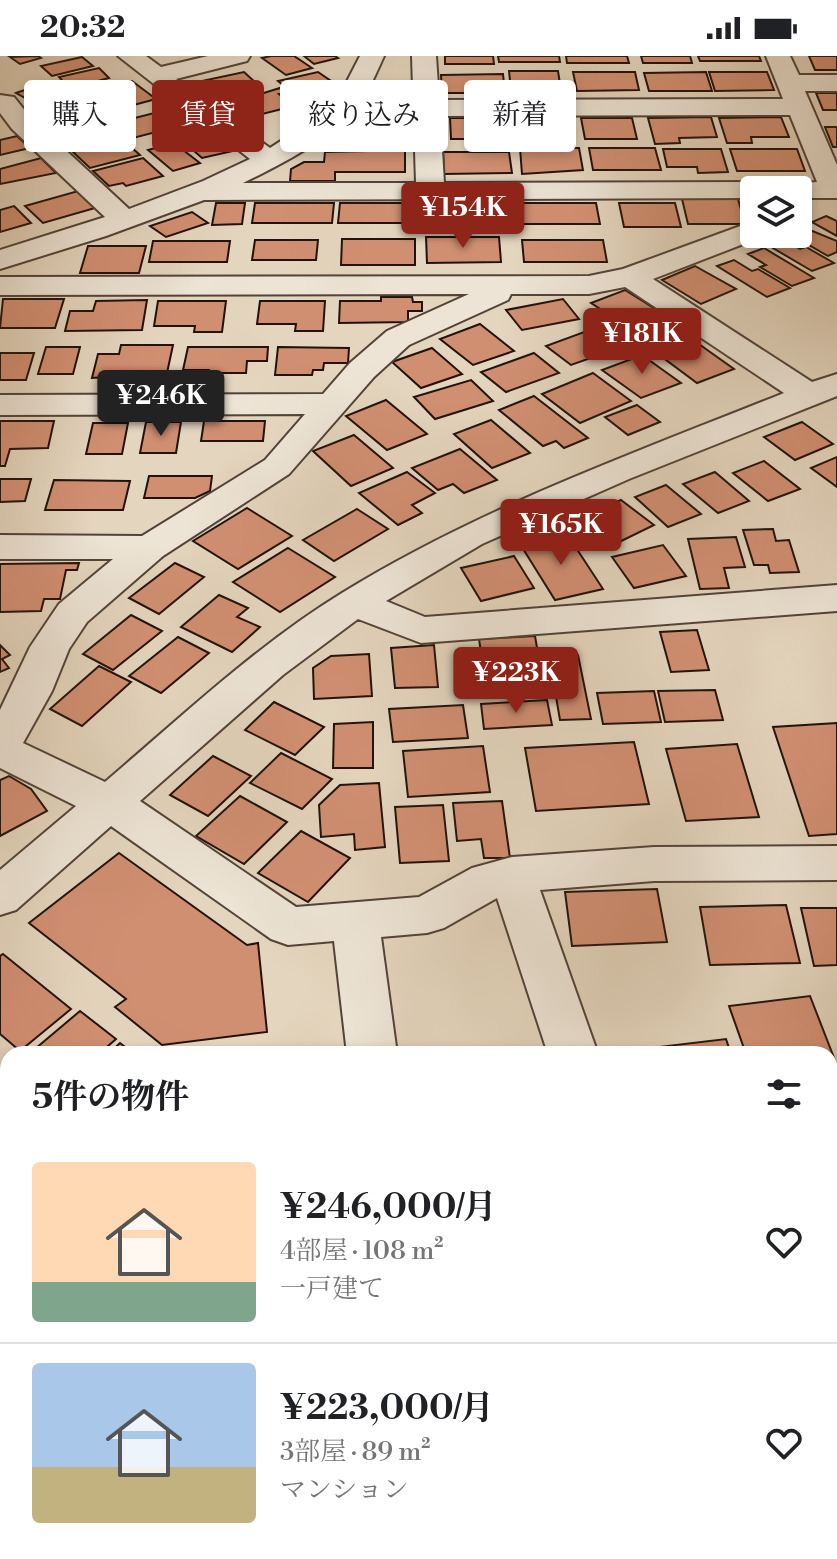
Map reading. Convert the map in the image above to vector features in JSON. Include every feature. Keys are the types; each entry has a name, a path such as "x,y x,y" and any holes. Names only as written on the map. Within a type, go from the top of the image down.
{"street":[{"path":"130,56 270,161"},
{"path":"157,76 238,56"},
{"path":"0,260 202,192 270,161 329,121 348,102 361,84 372,56"},
{"path":"424,56 425,80"},
{"path":"778,56 836,189"},
{"path":"448,107 794,95 837,83"},
{"path":"0,103 5,102 21,123 123,219"},
{"path":"428,152 430,191"},
{"path":"812,190 836,189"},
{"path":"812,202 836,189"},
{"path":"202,192 740,190"},
{"path":"0,286 589,285 630,277 740,235"},
{"path":"630,277 823,389"},
{"path":"518,285 398,338 330,404 277,467 150,548 73,613 50,647 32,691 0,748 111,804 288,926 427,915 488,881 512,875 654,864 837,863"},
{"path":"0,897 269,665 354,603 469,536 823,389"},
{"path":"0,405 330,404"},
{"path":"0,547 150,548"},
{"path":"354,603 421,630 837,598"},
{"path":"512,875 570,1046"},
{"path":"355,921 371,1046"}],"building":[{"path":"294,56 312,68 286,75 262,58"},
{"path":"304,56 335,56 338,58 314,64"},
{"path":"445,56 493,56 494,64 445,64"},
{"path":"498,56 559,56 560,62 499,62"},
{"path":"566,56 627,56 629,63 567,63"},
{"path":"641,56 690,56 692,63 643,63"},
{"path":"698,56 759,56 761,61 700,61"},
{"path":"809,56 837,56 837,70 815,70"},
{"path":"10,57 41,58 20,64"},
{"path":"82,57 93,66 52,76 41,66"},
{"path":"99,68 109,78 62,80 59,77"},
{"path":"509,71 558,71 559,80 510,80"},
{"path":"244,72 253,80 206,80"},
{"path":"318,72 330,80 282,80"},
{"path":"573,72 635,72 639,90 577,91"},
{"path":"706,72 712,91 649,91 644,73"},
{"path":"709,72 767,72 774,90 715,91"},
{"path":"503,74 504,80 464,80 464,93 448,93 448,80 441,80 441,75"},
{"path":"136,84 152,96 152,100 136,104"},
{"path":"280,88 280,110 264,114 264,93"},
{"path":"816,93 837,93 837,110 823,110"},
{"path":"152,114 152,133 136,137 136,118"},
{"path":"711,117 717,137 679,138 680,143 655,144 648,118"},
{"path":"781,117 789,137 751,137 752,143 727,143 719,118"},
{"path":"450,118 464,118 464,139 451,139"},
{"path":"581,118 632,118 637,139 585,139"},
{"path":"825,127 837,127 837,147 833,147"},
{"path":"17,136 24,142 24,149 0,155 0,140"},
{"path":"579,148 583,170 522,174 520,152 576,152"},
{"path":"589,148 655,148 661,170 593,170"},
{"path":"663,149 721,149 728,172 698,173 697,167 667,167"},
{"path":"730,149 797,149 805,171 737,171"},
{"path":"148,150 186,152 200,163 173,171"},
{"path":"136,151 140,155 90,168 73,152"},
{"path":"195,152 229,152 202,158"},
{"path":"325,152 405,152 405,172 335,172 335,181 290,181 291,169 304,162 324,162"},
{"path":"443,152 509,152 512,173 444,174"},
{"path":"41,158 56,173 0,184 0,169"},
{"path":"143,158 163,176 126,186 123,183 109,186 93,171"},
{"path":"78,191 95,208 43,223 25,206"},
{"path":"682,199 738,199 740,224 688,224"},
{"path":"431,202 451,202 451,214 466,213 467,227 431,227"},
{"path":"488,202 507,202 510,227 475,227 474,213 488,213"},
{"path":"216,203 245,203 242,224 212,225"},
{"path":"255,203 334,203 332,223 252,223"},
{"path":"340,203 418,203 418,223 338,223"},
{"path":"518,203 596,203 600,224 519,224"},
{"path":"619,203 675,203 681,227 624,227"},
{"path":"14,206 31,223 0,232 0,210"},
{"path":"192,212 208,223 166,237 150,226"},
{"path":"826,216 837,221 837,236 812,222"},
{"path":"812,231 837,241 837,252 828,256 812,247"},
{"path":"426,237 499,237 501,262 427,263"},
{"path":"342,239 415,239 415,265 341,265"},
{"path":"255,240 318,240 316,260 252,260"},
{"path":"522,240 603,240 607,262 524,262"},
{"path":"153,241 230,241 227,262 149,262"},
{"path":"88,246 146,246 139,273 80,273"},
{"path":"764,248 814,278 792,286 760,267 766,265 748,254"},
{"path":"773,248 808,248 834,263 812,271"},
{"path":"734,260 752,271 758,269 790,288 767,297 717,266"},
{"path":"695,266 736,289 701,304 662,280"},
{"path":"625,290 668,317 634,331 591,303"},
{"path":"381,297 412,297 413,302 422,302 422,311 408,311 408,322 339,323 340,301 381,301"},
{"path":"3,299 64,299 55,328 0,328"},
{"path":"563,299 579,319 522,330 506,310"},
{"path":"147,300 142,330 65,331 70,311 93,311 96,301"},
{"path":"158,301 226,301 222,332 194,332 195,326 154,326"},
{"path":"260,301 325,301 323,331 295,331 296,324 257,324"},
{"path":"480,324 514,351 473,365 440,339"},
{"path":"595,328 622,347 571,365 546,346"},
{"path":"689,337 734,369 697,383 654,351"},
{"path":"121,345 173,345 167,373 92,378 98,354 119,354"},
{"path":"46,347 80,347 73,374 38,374"},
{"path":"188,347 268,347 267,361 247,361 246,373 183,370"},
{"path":"278,347 349,348 348,363 324,363 323,370 313,370 312,375 275,375"},
{"path":"432,348 462,374 421,388 392,362"},
{"path":"0,353 34,353 26,380 0,380"},
{"path":"534,353 559,373 506,392 481,372"},
{"path":"642,355 681,383 641,398 602,370"},
{"path":"593,373 631,401 580,423 542,394"},
{"path":"471,380 493,401 435,419 414,397"},
{"path":"534,396 588,438 564,448 556,441 543,446 499,410"},
{"path":"386,400 427,434 387,450 346,416"},
{"path":"637,405 660,422 628,435 605,417"},
{"path":"491,420 530,453 492,468 454,434"},
{"path":"0,421 54,421 48,448 10,449 5,466 0,466"},
{"path":"204,421 265,421 263,441 201,441"},
{"path":"146,422 181,422 176,453 140,453"},
{"path":"802,422 833,444 795,460 764,437"},
{"path":"93,423 128,423 122,454 86,454"},
{"path":"354,435 393,468 351,486 313,451"},
{"path":"460,449 497,480 464,493 453,484 438,490 412,468"},
{"path":"837,457 837,487 811,468"},
{"path":"764,461 800,489 768,501 733,473"},
{"path":"407,472 435,493 412,505 422,513 398,525 359,493"},
{"path":"715,472 749,501 718,513 683,484"},
{"path":"149,476 212,476 210,491 195,498 144,498"},
{"path":"0,479 31,479 25,501 0,502"},
{"path":"54,480 130,481 123,510 45,510"},
{"path":"666,485 701,514 668,527 635,497"},
{"path":"621,500 654,525 611,546 578,519"},
{"path":"247,508 292,536 238,569 193,541"},
{"path":"357,509 388,529 334,561 303,540"},
{"path":"773,529 776,541 789,540 799,572 770,573 768,565 754,565 743,530"},
{"path":"567,534 603,589 555,600 520,544"},
{"path":"736,537 745,567 724,568 729,588 700,589 688,539"},
{"path":"663,545 686,576 634,588 612,557"},
{"path":"288,548 335,577 280,612 233,582"},
{"path":"514,556 534,588 481,601 461,568"},
{"path":"79,563 77,570 66,570 60,599 44,599 41,611 0,612 0,564"},
{"path":"175,563 204,577 159,614 129,598"},
{"path":"219,595 248,608 237,617 260,627 232,652 181,627"},
{"path":"131,615 162,631 113,670 83,654"},
{"path":"697,630 709,670 671,672 660,632"},
{"path":"535,636 542,677 485,680 479,639"},
{"path":"178,637 209,653 161,693 129,676"},
{"path":"0,645 10,655 2,659 9,668 0,672"},
{"path":"434,645 438,687 395,688 391,648"},
{"path":"369,654 372,696 314,699 313,668 331,656"},
{"path":"578,655 591,719 560,720 549,656"},
{"path":"99,666 131,682 82,726 50,709"},
{"path":"715,690 723,720 665,722 658,691"},
{"path":"654,691 661,722 603,724 597,693"},
{"path":"547,700 552,725 484,729 481,704"},
{"path":"274,702 324,727 295,755 245,730"},
{"path":"463,705 468,738 393,742 389,709"},
{"path":"373,722 373,768 333,768 334,724"},
{"path":"837,723 837,834 809,836 773,727"},
{"path":"634,742 649,804 536,811 525,748"},
{"path":"737,744 759,817 686,821 666,749"},
{"path":"483,746 490,792 408,797 403,751"},
{"path":"281,753 332,779 302,809 250,783"},
{"path":"213,756 251,776 208,816 170,795"},
{"path":"9,776 31,789 47,811 0,836 0,780"},
{"path":"379,783 385,847 355,850 354,834 321,837 319,805 340,785"},
{"path":"240,796 287,822 244,864 196,836"},
{"path":"502,801 510,858 484,858 481,839 457,841 453,803"},
{"path":"443,805 449,861 400,863 395,807"},
{"path":"301,831 350,858 308,902 258,873"},
{"path":"119,853 247,945 258,943 267,1032 162,1045 115,1007 126,999 29,923"},
{"path":"657,889 667,942 572,946 565,892"},
{"path":"786,905 800,963 710,965 700,907"},
{"path":"801,908 837,908 837,965 814,966"},
{"path":"3,954 71,1009 26,1046 14,1046 0,1034 0,956"},
{"path":"810,996 829,1046 743,1046 729,1006"},
{"path":"80,1011 116,1039 108,1046 38,1046"},
{"path":"726,1039 728,1046 667,1046"}]}
